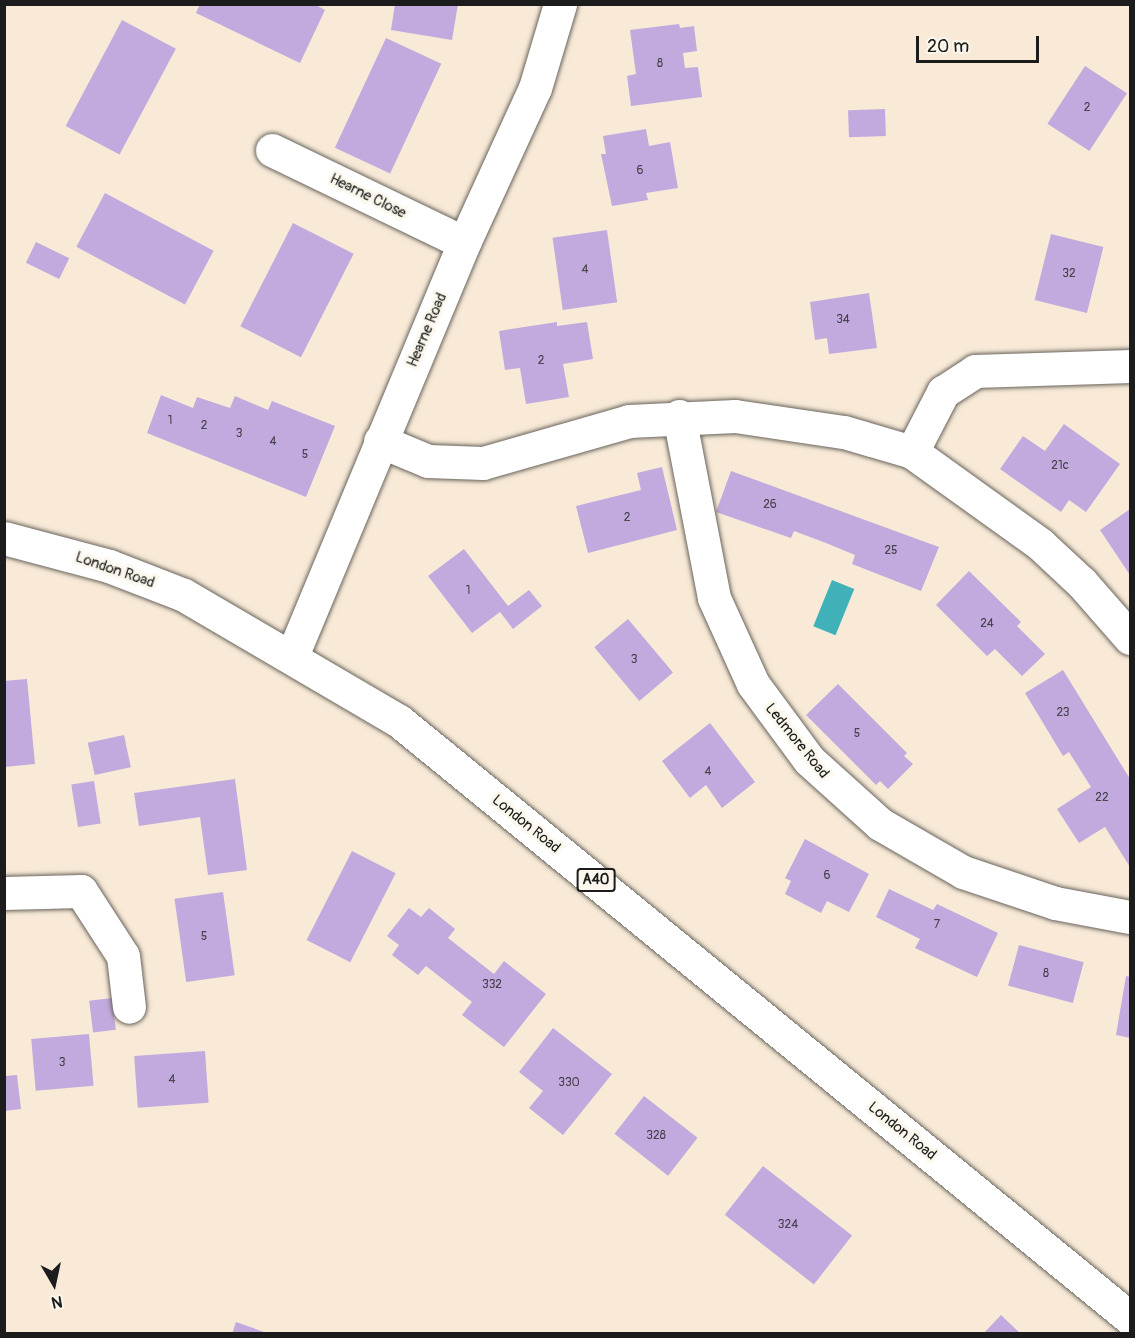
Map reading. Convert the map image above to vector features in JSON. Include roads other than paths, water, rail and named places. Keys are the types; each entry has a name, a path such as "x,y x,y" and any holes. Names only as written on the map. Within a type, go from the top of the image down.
{"main road":[{"name":"Hearne Road","path":"292,656 464,243 535,88 561,4"},
{"name":"Hearne Close","path":"272,150 464,243"},
{"path":"912,452 943,392 975,371 1131,366"},
{"path":"380,441 428,461 483,463 599,428 679,416 789,422 912,452 1040,544 1082,583 1131,638"},
{"name":"Ledmore Road","path":"679,416 714,598 753,684 809,760 880,824 963,872 1054,903 1131,917"},
{"name":"London Road","path":"4,538 109,566 184,595 292,656 399,722 1131,1318"},
{"path":"4,893 81,891 123,956 129,1007"}],"water":[{"path":"832,580 854,589 836,635 813,626"}]}
